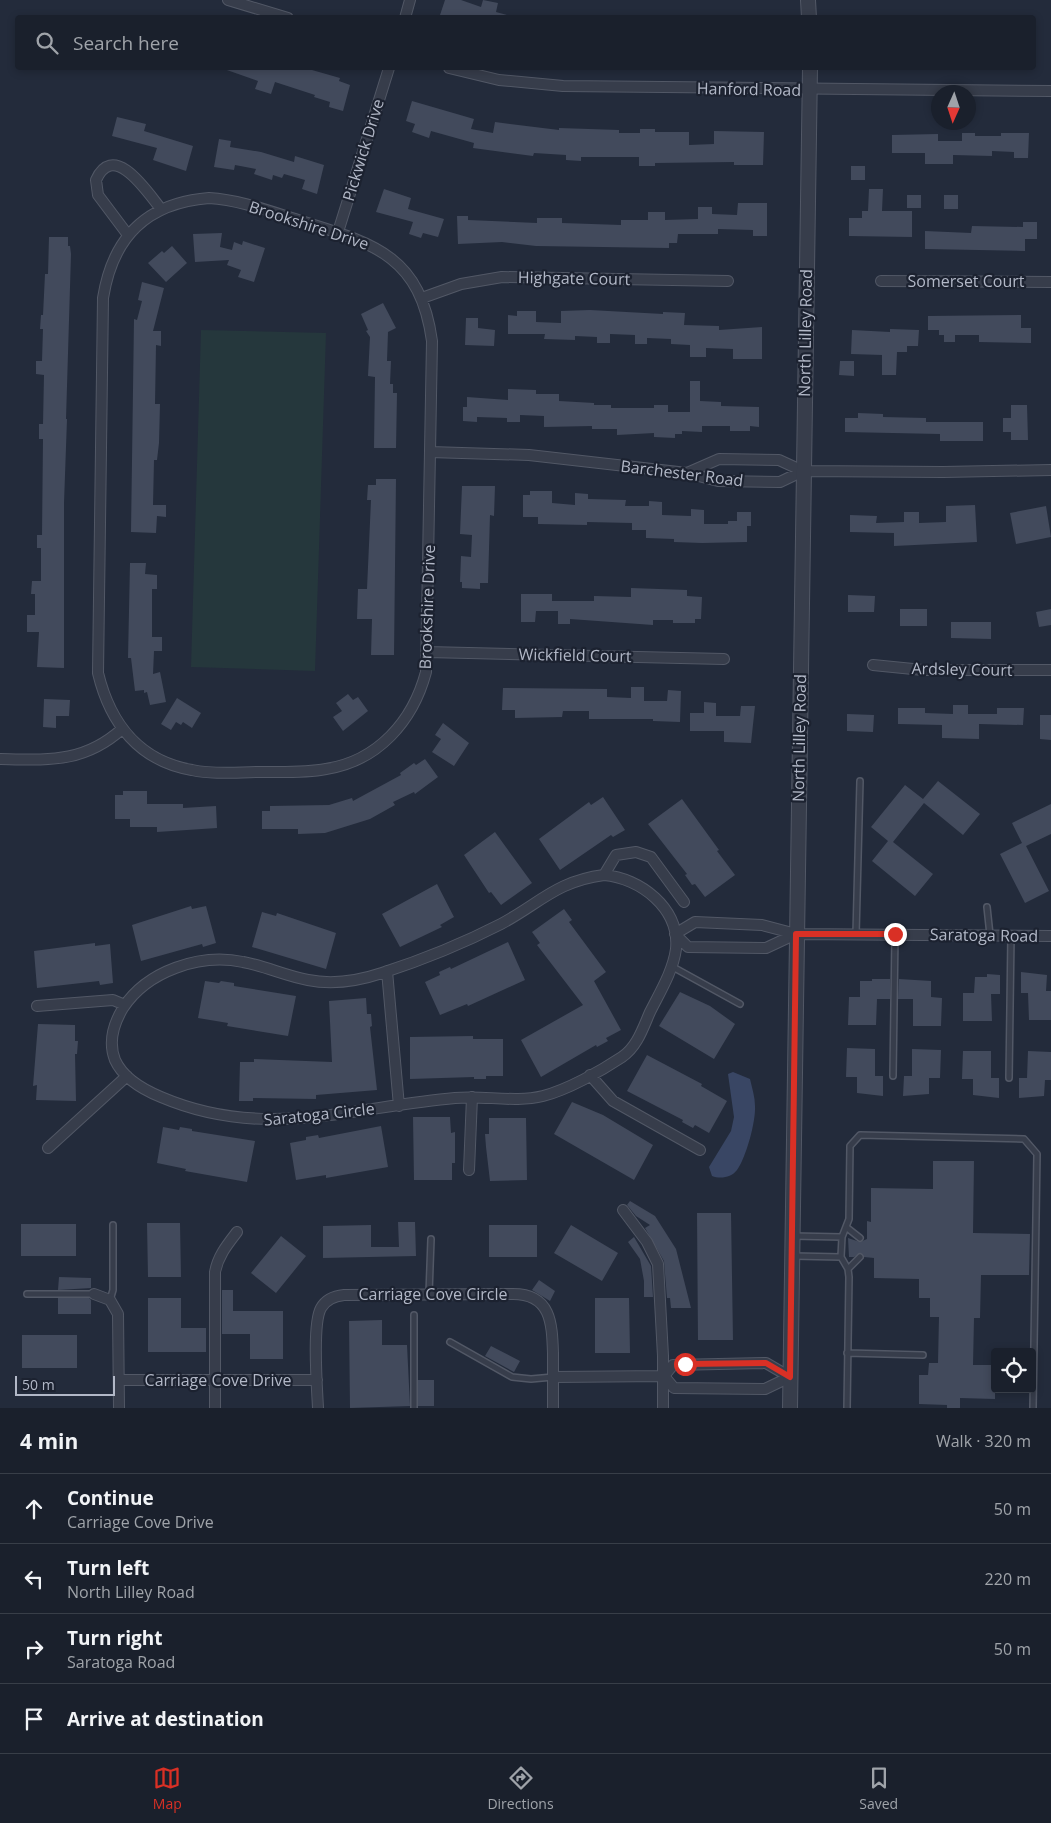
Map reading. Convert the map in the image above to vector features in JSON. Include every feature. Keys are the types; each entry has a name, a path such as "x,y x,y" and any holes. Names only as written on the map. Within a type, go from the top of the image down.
{"street":[{"path":"228,0 278,15"},
{"path":"406,15 410,0"},
{"path":"808,0 809,15"},
{"name":"Pickwick Drive","path":"338,232 388,70"},
{"name":"Hanford Road","path":"456,70 499,80 547,86 1051,91"},
{"name":"North Lilley Road","path":"790,1408 810,70"},
{"path":"128,235 98,195 96,180 104,170 115,165 127,169 161,209"},
{"name":"Brookshire Drive","path":"192,199 227,199 338,232 367,242 389,256 407,274 422,298 429,319 432,341 426,672 421,689 403,724 374,751 337,767 307,771 214,772 192,770 152,755 122,728 103,695 98,673 103,298 111,264 128,235 143,220 161,209 192,199"},
{"name":"Highgate Court","path":"422,298 461,284 502,277 728,281"},
{"name":"Somerset Court","path":"881,280 1051,282"},
{"name":"Barchester Road","path":"430,452 497,453 687,473 718,481 780,482 803,471 943,472 1051,470"},
{"path":"687,473 718,459 779,460 803,471"},
{"name":"Wickfield Court","path":"427,652 724,659"},
{"name":"Ardsley Court","path":"873,666 923,670 1051,670"},
{"path":"1,760 48,760 73,757 99,746 122,728"},
{"path":"604,875 616,855 636,852 651,857 684,902"},
{"name":"Saratoga Circle","path":"604,875 620,876 634,881 648,890 657,899 672,922 676,934 676,948 671,966 632,1049 590,1074 546,1095 537,1097 472,1097 301,1119 253,1120 210,1114 185,1107 150,1092 127,1076 116,1062 112,1044 114,1028 125,1005 138,990 157,976 182,966 203,962 242,962 309,980 327,982 364,978 387,971 487,931 566,883 604,875"},
{"path":"676,934 695,922 762,925 796,934"},
{"name":"Saratoga Circle","path":"676,934 688,948 766,948 796,934"},
{"name":"Saratoga Road","path":"796,934 1051,936"},
{"path":"387,971 399,1106"},
{"path":"37,1006 113,1000 125,1005"},
{"path":"590,1074 613,1101 700,1150"},
{"path":"48,1148 127,1076"},
{"path":"469,1170 472,1097"},
{"path":"623,1210 647,1242 658,1264 664,1408"},
{"path":"215,1408 214,1272 224,1248 237,1232"},
{"path":"94,1294 110,1300 119,1320 119,1408"},
{"name":"Carriage Cove Circle","path":"318,1408 318,1322 321,1307 326,1301 344,1295 518,1294 537,1301 550,1318 554,1377 553,1408"},
{"path":"554,1377 664,1376 673,1366 766,1363 790,1377"},
{"path":"664,1376 674,1388 688,1390 765,1389 790,1377"},
{"name":"Carriage Cove Drive","path":"119,1380 317,1380"}],"lane":[{"path":"856,934 860,781"},
{"path":"987,907 990,935"},
{"path":"893,1076 895,934"},
{"path":"1009,1078 1011,936"},
{"path":"671,966 740,1004"},
{"path":"847,1408 848,1269 841,1257 842,1237 849,1219 850,1146 860,1136 1024,1139 1037,1154 1033,1408"},
{"path":"110,1300 112,1290 113,1225"},
{"path":"846,1227 860,1238"},
{"path":"792,1236 842,1237"},
{"path":"429,1294 431,1239"},
{"path":"792,1256 841,1257"},
{"path":"848,1269 860,1257"},
{"path":"27,1294 94,1294"},
{"path":"414,1315 414,1408"},
{"path":"450,1342 512,1377 531,1379 554,1377"},
{"path":"847,1353 922,1355"}],"shaded area":[{"path":"201,330 326,333 315,671 191,667"}],"water":[{"path":"733,1072 750,1079 755,1103 754,1121 747,1148 735,1173 725,1177 712,1176 709,1167 731,1131 734,1117 728,1074"}],"building":[{"path":"445,0 461,0 481,7 483,0 498,3 496,12 507,15 440,15"},
{"path":"227,70 312,70 340,78 339,81 350,85 343,111 329,107 330,102 314,97 315,95 275,82 271,94 255,89 258,81"},
{"path":"412,101 474,119 471,129 493,133 495,122 559,130 559,128 619,130 619,133 640,133 640,129 655,129 655,132 689,132 689,145 714,144 714,131 764,132 763,165 734,165 734,162 655,163 655,166 639,166 639,157 581,157 581,161 566,160 566,155 534,153 533,156 473,148 474,143 431,131 429,138 412,132 415,124 406,121"},
{"path":"117,117 146,124 144,131 193,146 186,171 153,160 157,148 112,136"},
{"path":"962,133 975,133 975,136 1001,136 1001,133 1029,133 1028,158 1014,158 1014,152 992,151 992,156 953,155 953,164 925,164 925,153 892,153 892,135 938,134 938,141 962,141"},
{"path":"219,139 231,141 230,147 261,152 294,162 295,156 324,165 317,194 302,189 305,180 284,174 282,178 273,175 272,180 254,174 256,169 235,165 234,170 214,167"},
{"path":"851,166 865,166 865,180 851,180"},
{"path":"384,189 411,198 408,209 444,219 438,237 423,233 421,238 409,234 413,222 376,212"},
{"path":"869,189 883,189 882,211 912,211 912,237 849,236 849,218 862,218 862,211 868,211"},
{"path":"907,195 921,195 921,208 907,208"},
{"path":"944,195 958,195 958,209 944,209"},
{"path":"738,203 767,203 767,236 753,236 753,230 718,229 718,234 678,234 677,243 669,243 669,248 536,246 502,242 458,244 457,216 468,216 468,220 537,223 537,218 562,218 562,223 621,225 621,220 648,220 648,212 665,212 665,220 698,219 698,207 712,207 712,214 737,215"},
{"path":"1023,222 1037,222 1037,239 1025,239 1025,251 925,249 925,231 971,233 972,226 1023,227"},
{"path":"222,233 220,247 232,250 234,242 242,245 243,241 265,248 254,282 238,277 241,270 227,265 229,260 195,262 193,234"},
{"path":"49,237 68,237 68,246 70,246 71,254 64,503 64,668 37,667 39,632 27,632 27,615 35,615 35,594 31,594 32,581 41,581 41,548 37,548 37,535 42,535 43,439 39,439 39,424 43,424 44,375 36,374 36,361 42,361 43,329 40,329 41,315 43,315 45,274 48,274"},
{"path":"172,246 187,263 166,282 148,263 162,251 164,253"},
{"path":"142,282 164,288 153,331 161,331 161,346 156,345 155,404 160,404 159,443 157,460 154,460 153,505 166,505 166,517 157,516 156,533 131,532 134,319 137,320 142,301 138,300"},
{"path":"383,303 396,328 388,332 387,361 391,361 390,384 393,384 393,393 397,393 396,448 374,448 375,377 368,376 370,337 366,331 368,330 361,314"},
{"path":"590,310 663,314 663,312 685,313 684,325 719,326 719,330 762,327 762,359 733,359 733,349 706,348 706,357 690,357 690,345 671,344 671,339 647,338 647,344 635,344 635,335 610,334 610,343 597,343 597,337 575,336 575,340 544,339 545,334 508,334 508,315 517,316 517,311 536,311 536,322 561,323 561,311"},
{"path":"1021,315 1021,328 1031,328 1031,343 979,342 979,335 955,335 955,342 944,342 944,335 939,335 939,330 928,330 928,316"},
{"path":"466,318 478,318 478,328 495,330 494,346 465,345"},
{"path":"890,329 919,330 918,346 907,346 907,352 897,352 896,375 882,375 882,355 851,354 852,330 890,332"},
{"path":"840,361 854,361 854,376 839,375"},
{"path":"690,381 700,381 700,401 721,402 721,406 759,407 759,427 750,426 750,431 730,431 730,426 702,426 702,432 682,431 682,434 675,434 675,438 654,437 654,433 617,435 617,429 592,429 592,426 544,427 544,416 520,415 520,422 507,422 507,418 477,417 477,422 463,421 463,407 467,407 467,397 508,400 508,389 536,390 536,394 559,394 559,401 611,405 611,408 654,408 654,405 668,405 668,412 690,412"},
{"path":"1011,405 1027,405 1028,440 1011,440 1011,432 1003,432 1003,418 1011,418"},
{"path":"858,413 883,414 883,417 926,418 926,422 983,422 983,441 940,441 940,434 845,432 845,418 858,418"},
{"path":"376,479 396,479 394,655 371,655 372,619 357,619 358,589 367,589 371,500 367,500 368,485 376,485"},
{"path":"462,486 495,486 494,516 490,515 488,583 480,583 480,589 462,588 462,582 460,582 461,556 471,557 472,535 460,534"},
{"path":"530,491 552,491 552,503 575,505 575,493 588,494 588,499 626,500 625,506 649,506 649,501 662,502 662,515 691,516 691,509 704,510 704,524 728,524 728,521 737,521 737,512 751,512 751,526 747,526 747,542 702,543 646,538 646,530 632,530 632,523 587,522 587,525 538,524 538,517 523,517 523,495 530,495"},
{"path":"975,505 977,542 894,546 894,533 850,532 850,515 877,516 876,523 904,522 904,512 919,512 919,523 946,522 946,506"},
{"path":"1046,506 1051,537 1016,544 1010,513"},
{"path":"130,563 146,563 145,574 157,575 157,589 152,589 152,637 162,637 162,651 154,651 153,674 160,672 166,702 150,705 147,692 144,693 144,690 135,691 131,658 128,658"},
{"path":"631,588 687,590 687,596 702,597 701,619 695,619 695,623 673,623 673,620 653,620 653,625 570,619 570,624 558,624 558,611 536,611 535,622 521,622 521,594 552,594 552,601 594,601 594,596 631,597"},
{"path":"848,595 875,596 874,612 848,612"},
{"path":"900,609 927,609 927,626 900,626"},
{"path":"1051,609 1051,625 1039,627 1036,612"},
{"path":"951,622 991,622 991,639 951,638"},
{"path":"631,687 644,687 644,701 667,701 668,690 681,691 680,722 653,721 653,719 589,719 589,711 563,711 562,717 515,718 515,710 502,710 503,688 607,689 607,697 631,698"},
{"path":"348,694 353,700 358,697 368,711 343,731 333,717 342,711 336,703"},
{"path":"177,698 201,713 192,728 183,722 181,725 176,722 171,730 161,724"},
{"path":"44,699 70,700 69,716 56,716 56,728 43,727"},
{"path":"704,702 716,703 716,716 740,716 741,706 755,706 751,743 724,742 724,731 690,731 690,713 704,713"},
{"path":"953,705 968,705 968,714 997,714 997,708 1024,708 1023,725 979,724 979,739 942,738 942,725 898,724 898,708 925,708 925,713 953,714"},
{"path":"847,714 874,715 873,732 847,731"},
{"path":"1040,715 1051,715 1051,740 1040,739"},
{"path":"443,723 469,743 454,766 432,752 441,739 435,735"},
{"path":"425,759 438,777 415,794 414,792 393,802 395,805 370,819 325,833 298,834 298,829 262,829 262,811 270,811 270,806 329,805 352,798 353,801 401,775 400,773 414,763 416,765"},
{"path":"938,781 980,814 963,835 924,803 893,842 933,874 915,896 872,861 888,841 871,827 905,785 923,799"},
{"path":"123,791 147,791 147,804 183,804 183,808 216,806 217,828 157,832 157,827 130,827 130,819 115,819 115,795 123,795"},
{"path":"603,797 625,830 613,837 611,835 560,870 539,839 589,802 591,805"},
{"path":"682,799 735,875 705,897 695,884 692,885 685,875 687,874 648,824"},
{"path":"1051,804 1051,834 1026,846 1049,891 1025,903 1000,854 1022,843 1012,823"},
{"path":"495,832 532,883 501,905 491,892 489,893 464,855"},
{"path":"437,884 454,917 440,925 442,927 400,947 382,914"},
{"path":"191,906 192,909 206,906 216,943 203,947 202,944 141,961 132,925"},
{"path":"564,909 572,920 569,922 606,972 594,981 621,1030 606,1038 608,1041 597,1047 596,1045 541,1077 521,1040 583,1005 537,945 540,943 532,932"},
{"path":"262,912 276,916 277,913 336,933 326,969 252,947"},
{"path":"508,942 525,980 468,1006 467,1004 440,1015 425,982 440,975 439,972 450,967 451,969"},
{"path":"95,943 95,946 110,944 113,983 100,985 99,981 37,988 34,951"},
{"path":"1021,972 1047,975 1046,991 1051,991 1051,1020 1029,1020 1028,993 1021,993"},
{"path":"987,974 1000,975 1000,994 991,994 992,1021 963,1021 963,993 974,993 975,977 987,977"},
{"path":"872,979 890,979 890,999 877,999 876,1025 848,1025 849,997 860,997 860,981 872,981"},
{"path":"899,979 931,981 931,997 942,998 941,1026 913,1026 913,999 898,999"},
{"path":"205,981 234,983 234,986 296,996 288,1036 227,1026 228,1023 198,1018"},
{"path":"680,992 710,1006 735,1024 714,1059 659,1026"},
{"path":"366,998 367,1014 371,1014 372,1026 370,1027 377,1090 316,1095 316,1099 253,1098 253,1101 239,1101 240,1062 254,1062 254,1059 332,1062 329,1001"},
{"path":"38,1024 75,1025 75,1041 78,1041 77,1054 75,1054 76,1101 36,1100 37,1085 33,1086"},
{"path":"473,1036 473,1039 503,1039 503,1076 486,1076 486,1079 474,1079 474,1077 410,1079 410,1037"},
{"path":"847,1048 875,1049 875,1076 883,1076 883,1096 857,1093 857,1077 846,1077"},
{"path":"912,1049 941,1050 940,1078 929,1078 929,1094 903,1096 904,1076 912,1076"},
{"path":"963,1051 991,1051 991,1078 999,1078 999,1098 973,1095 973,1079 962,1079"},
{"path":"1028,1051 1051,1052 1051,1080 1045,1080 1044,1096 1019,1098 1019,1078 1027,1078"},
{"path":"647,1055 702,1084 701,1086 727,1101 709,1133 695,1125 693,1128 682,1122 683,1120 627,1091"},
{"path":"572,1102 603,1115 653,1145 634,1180 554,1134"},
{"path":"413,1117 450,1117 451,1133 455,1132 455,1163 452,1163 452,1180 414,1180"},
{"path":"489,1118 526,1118 527,1180 490,1181 485,1134 489,1134"},
{"path":"381,1126 388,1167 326,1178 326,1175 296,1180 290,1143 306,1140 306,1137 318,1135 319,1138"},
{"path":"163,1127 179,1130 180,1127 192,1129 192,1131 255,1141 247,1182 185,1171 186,1169 157,1163"},
{"path":"933,1161 974,1161 973,1233 1030,1234 1029,1275 981,1275 980,1318 974,1318 973,1365 991,1365 991,1393 995,1393 995,1399 960,1398 960,1408 947,1408 947,1405 919,1404 919,1375 928,1375 929,1363 938,1363 939,1317 930,1317 930,1298 919,1298 919,1279 874,1278 874,1258 864,1257 861,1253 854,1257 849,1257 848,1238 860,1242 867,1239 867,1221 871,1222 871,1188 933,1189"},
{"path":"630,1201 655,1216 676,1249 691,1308 671,1308 670,1298 667,1298 664,1261 645,1228 650,1225 636,1216 627,1205"},
{"path":"697,1213 731,1213 733,1340 698,1340"},
{"path":"398,1222 415,1222 416,1256 323,1258 323,1226 371,1225 371,1247 399,1247"},
{"path":"147,1223 180,1223 181,1277 148,1277"},
{"path":"21,1224 76,1224 76,1256 21,1256"},
{"path":"489,1225 537,1225 537,1257 489,1257"},
{"path":"571,1225 618,1253 602,1281 554,1253"},
{"path":"281,1236 306,1256 276,1293 251,1273"},
{"path":"634,1237 651,1266 653,1297 644,1297 644,1281 640,1259 628,1242"},
{"path":"59,1277 91,1278 91,1288 58,1290"},
{"path":"539,1280 555,1291 550,1301 532,1290"},
{"path":"222,1290 233,1290 233,1311 283,1311 283,1359 250,1359 250,1334 222,1334"},
{"path":"58,1298 89,1298 91,1300 91,1314 58,1314"},
{"path":"148,1298 181,1298 181,1328 206,1328 206,1352 148,1352"},
{"path":"595,1298 629,1298 630,1353 595,1353"},
{"path":"382,1320 382,1345 407,1345 410,1406 350,1408 349,1321"},
{"path":"22,1335 77,1335 77,1368 22,1368"},
{"path":"491,1346 520,1361 514,1372 485,1356"},
{"path":"418,1380 434,1380 434,1406 418,1406"}],"route":[{"path":"685,1364 766,1363 790,1377 796,934 895,934"}]}
